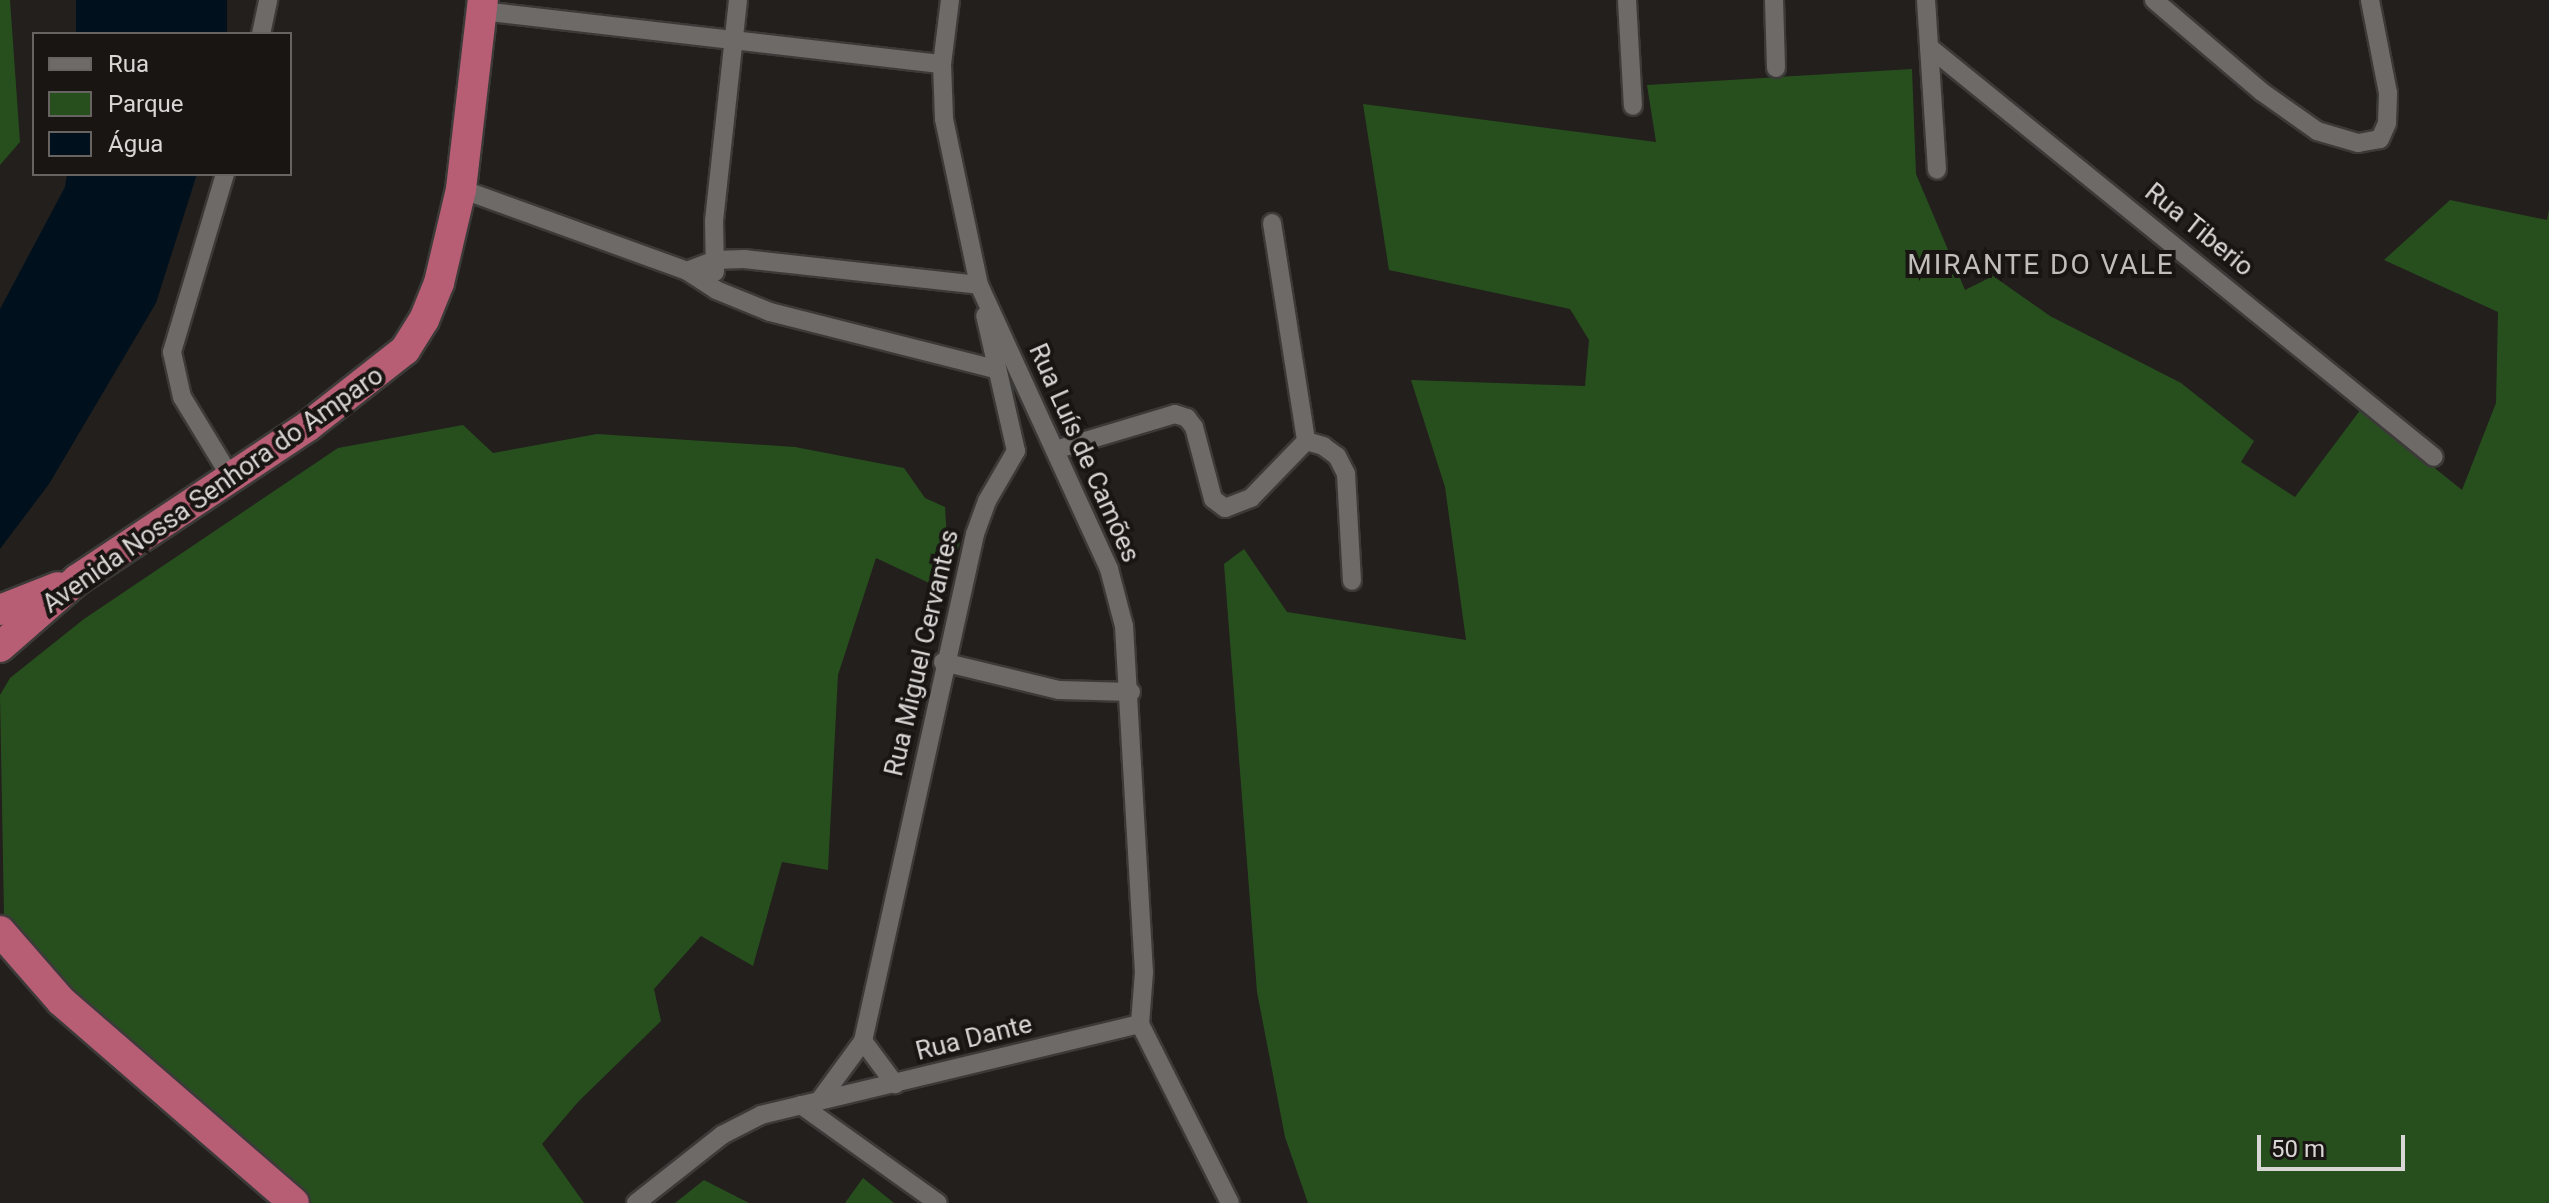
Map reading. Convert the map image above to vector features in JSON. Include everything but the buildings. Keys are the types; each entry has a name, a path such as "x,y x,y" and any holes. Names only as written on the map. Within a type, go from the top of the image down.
{"highway":[{"name":"Avenida Nossa Senhora do Amparo","path":"0,647 78,579 307,427 405,350 439,283 461,189 483,6"},
{"path":"0,610 78,579"},
{"path":"0,931 61,1001 294,1203"}],"street":[{"path":"261,32 268,0"},
{"path":"716,290 714,221 738,0"},
{"name":"Rua Luís de Camões","path":"950,0 942,64 951,171 979,285 1109,569 1124,626 1131,692 1144,972 1140,1024"},
{"path":"1627,0 1633,106"},
{"path":"1774,0 1776,68"},
{"path":"1926,0 1937,170"},
{"path":"2154,0 2262,92 2317,131 2358,143 2380,139 2387,123 2388,93 2370,0"},
{"path":"483,6 942,64"},
{"name":"Rua Tiberio","path":"1929,47 2434,457"},
{"path":"224,176 172,352 182,397 230,476"},
{"path":"461,189 687,271 716,290 822,327 995,369"},
{"path":"1272,223 1306,441"},
{"path":"687,271 715,260 776,261 979,285"},
{"name":"Rua Miguel Cervantes","path":"810,1103 863,1041 943,662 975,534 987,501 1016,451 995,369 979,285"},
{"path":"1055,450 1175,414 1194,427 1213,499 1225,508 1251,498 1306,441"},
{"path":"1306,441 1337,456 1346,474 1352,581"},
{"path":"943,662 1059,690 1131,692"},
{"path":"1140,1024 1230,1203"},
{"name":"Rua Dante","path":"636,1203 741,1123 810,1103 1140,1024"},
{"path":"863,1041 895,1084"},
{"path":"810,1103 938,1203"}],"green space":[{"path":"0,0 10,0 20,142 0,165"},
{"path":"1912,69 1916,174 1965,290 1993,276 2050,316 2181,383 2254,441 2241,462 2295,497 2361,409 2462,490 2496,403 2498,312 2384,260 2450,200 2547,220 2549,209 2549,1203 1308,1203 1285,1137 1257,992 1224,564 1244,549 1287,612 1466,640 1445,487 1411,380 1585,386 1589,340 1570,309 1389,270 1363,104 1656,142 1647,85"},
{"path":"463,425 493,453 597,434 795,447 904,468 925,498 945,507 947,539 960,543 942,589 876,558 838,675 828,870 782,862 753,966 701,936 654,989 661,1021 578,1102 542,1144 584,1203 308,1203 28,953 4,916 0,695 10,678 84,619 338,448"},
{"path":"863,1178 894,1203 845,1203"},
{"path":"704,1180 749,1203 675,1203"}],"water":[{"path":"76,0 227,0 227,32 76,32"},
{"path":"67,176 196,176 156,303 49,484 0,549 0,309 65,187"}],"district":[{"name":"MIRANTE DO VALE","path":"2041,265"}]}
